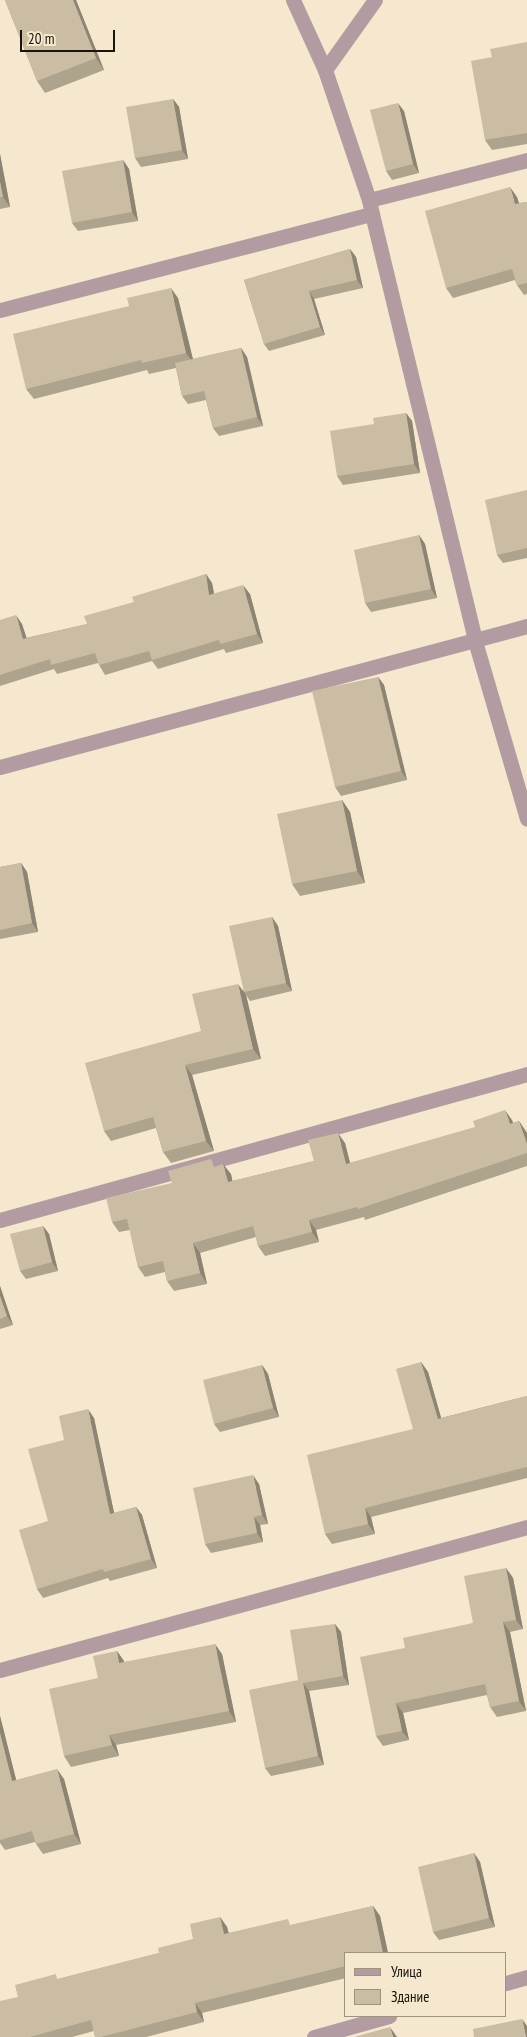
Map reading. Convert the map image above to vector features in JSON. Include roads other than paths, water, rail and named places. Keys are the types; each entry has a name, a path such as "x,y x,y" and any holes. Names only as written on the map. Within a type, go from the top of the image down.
{"street":[{"path":"293,0 325,70 371,207 475,641 527,819"},
{"path":"325,70 375,0"},
{"path":"0,310 371,207 527,160"},
{"path":"0,768 527,626"},
{"path":"0,1220 527,1074"},
{"path":"0,1670 527,1527"},
{"path":"507,1983 527,1977"},
{"path":"314,2037 385,2017"}]}
